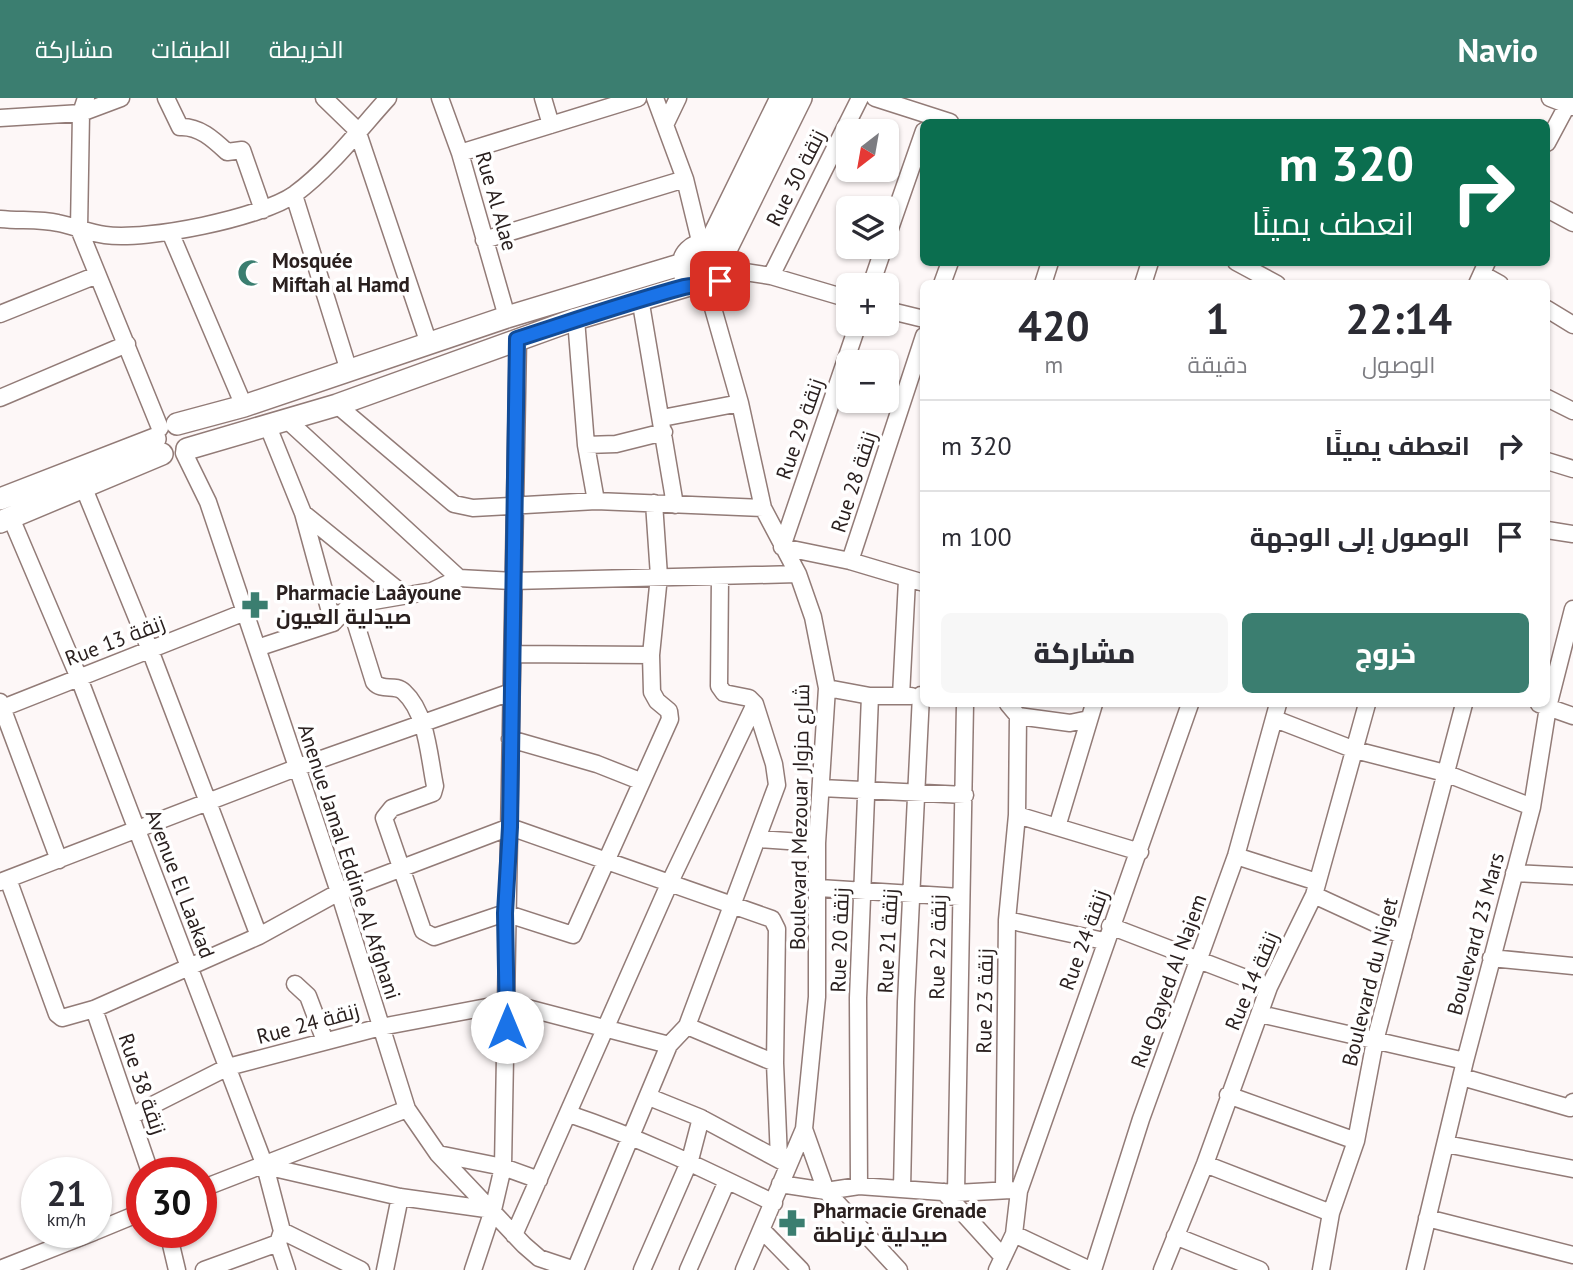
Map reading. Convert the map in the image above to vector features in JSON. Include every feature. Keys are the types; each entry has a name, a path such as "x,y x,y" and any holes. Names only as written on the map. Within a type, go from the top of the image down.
{"main road":[{"path":"163,436 173,458 185,451 337,405 517,339 640,298 720,281 714,254 781,98"},
{"path":"714,254 801,98"},
{"path":"700,286 685,276 683,264 687,253 714,254"},
{"path":"4,513 163,436 244,406 507,317 683,264"},
{"path":"4,513 83,486 163,436 186,432 185,451"}],"street":[{"path":"0,118 121,98"},
{"path":"166,98 180,127 191,126 212,137 227,152 242,150 263,210"},
{"path":"324,98 357,130 429,344"},
{"path":"0,219 57,222 107,236 170,232 263,210 294,195 326,167 388,98"},
{"name":"Rue Al Alae","path":"440,98 460,153 507,317"},
{"path":"543,98 551,125"},
{"path":"460,153 638,98"},
{"path":"655,98 714,254 771,276 836,295"},
{"path":"666,123 678,98"},
{"name":"Rue 30 زنقة","path":"771,276 860,98"},
{"path":"875,98 920,120"},
{"path":"1550,98 1570,104 1550,138"},
{"path":"83,106 79,229 163,436"},
{"path":"899,203 920,143"},
{"path":"484,240 685,180"},
{"path":"294,195 349,370"},
{"path":"1550,211 1573,223"},
{"path":"170,232 244,406"},
{"path":"0,314 97,275"},
{"name":"Boulevard Mezouar شارع مزوار","path":"700,286 740,403 763,508 798,573 813,617 827,688 817,843 817,997 804,1129 783,1161 774,1203 744,1270"},
{"path":"640,298 675,505"},
{"path":"1550,311 1573,324"},
{"path":"899,313 920,318"},
{"path":"576,319 586,445 596,501"},
{"name":"Rue 29 زنقة","path":"782,547 854,336"},
{"path":"473,1270 493,1210 503,1167 508,1003 505,913 510,827 517,339"},
{"path":"0,398 127,344"},
{"name":"Rue 28 زنقة","path":"849,561 920,348"},
{"path":"1550,400 1573,411"},
{"path":"586,445 616,444 663,425 740,403"},
{"path":"337,405 454,504 473,508 596,501 763,508"},
{"path":"276,422 333,623"},
{"path":"276,422 459,578"},
{"name":"Anenue Jamal Eddine Al Afghani","path":"185,451 208,502 339,892 407,1109 438,1154 538,1260"},
{"path":"1550,462 1573,469"},
{"path":"83,486 150,650 259,936"},
{"path":"350,605 374,682 382,688 399,688 404,692 422,724 435,786 433,793 391,808 384,818 423,931 434,937 505,913 573,935 670,719 669,712 652,692 651,654 659,576 654,503"},
{"name":"Avenue El Laakad","path":"4,513 79,678 228,1067 265,1166 287,1270"},
{"path":"303,513 404,595"},
{"path":"1550,530 1573,534"},
{"path":"782,547 849,561 920,582"},
{"path":"257,648 333,623 350,605 432,591 459,578 512,581 798,573"},
{"path":"538,1260 575,1270 669,1045 687,1026 777,785 774,764 755,704 749,698 723,693 719,686 720,576"},
{"path":"901,696 907,580"},
{"name":"Boulevard 23 Mars","path":"1550,682 1573,608"},
{"name":"Rue 13 زنقة","path":"1,706 245,612"},
{"path":"513,654 651,654"},
{"path":"827,688 870,696 920,695"},
{"path":"511,692 296,768 4,881 57,1014 68,1018 94,1009 259,936 339,892 510,827 607,858 772,919 777,929 775,1063 783,1161"},
{"name":"Rue 20 زنقة","path":"859,1185 858,998 870,696"},
{"path":"514,1235 670,882 755,704"},
{"path":"1,706 59,860"},
{"name":"Rue 21 زنقة","path":"902,1189 915,791 921,707"},
{"name":"Rue 22 زنقة","path":"950,1192 965,795 965,707"},
{"name":"Rue 24 زنقة","path":"1011,1190 1140,852 1189,707"},
{"name":"Rue 14 زنقة","path":"1162,1270 1205,1164 1269,987 1315,888 1366,707"},
{"name":"Boulevard du Niget","path":"1321,1270 1331,1213 1356,1141 1376,1041 1463,707"},
{"name":"Boulevard 23 Mars","path":"1415,1270 1491,958 1532,807 1543,707"},
{"path":"1548,707 1573,716"},
{"path":"1013,710 1070,723 1091,711"},
{"name":"Rue 23 زنقة","path":"1011,1190 1007,920 1017,815 1013,710"},
{"path":"1057,827 1091,711"},
{"path":"1277,711 1355,750 1445,774 1532,807"},
{"name":"Rue Qayed Al Najem","path":"1092,1270 1141,1119 1236,856 1277,711"},
{"path":"510,740 597,764 640,781"},
{"path":"821,788 965,795"},
{"path":"1017,815 1140,852"},
{"path":"759,839 817,843"},
{"path":"1236,856 1315,888 1403,936"},
{"path":"1514,873 1573,876"},
{"path":"819,888 960,897"},
{"path":"1007,920 1107,934 1269,987"},
{"path":"1491,958 1573,966"},
{"path":"295,984 308,996 325,1041"},
{"name":"Rue 24 زنقة","path":"131,1116 228,1067 381,1027 508,1003 669,1045"},
{"name":"Rue 38 زنقة","path":"94,1009 145,1157"},
{"path":"1260,1014 1376,1041 1572,1107"},
{"path":"687,1026 775,1063"},
{"path":"1228,1095 1356,1141"},
{"path":"649,1097 701,1118 783,1161"},
{"path":"217,1183 407,1109"},
{"path":"569,1114 630,1134 690,1160 774,1203"},
{"path":"642,1270 690,1160 701,1118"},
{"path":"804,1129 827,1191 899,1270"},
{"path":"1446,1144 1573,1169"},
{"path":"438,1154 503,1167 539,1180"},
{"path":"1205,1164 1331,1213"},
{"path":"265,1166 400,1197 493,1210"},
{"path":"688,1270 727,1181"},
{"path":"780,1184 827,1191 859,1185 950,1192 1011,1190 1014,1234 1000,1263 950,1192"},
{"path":"385,1270 400,1197"},
{"path":"1427,1218 1573,1255"},
{"path":"762,1230 802,1270"},
{"path":"1014,1234 1092,1270"},
{"path":"1175,1236 1260,1270"},
{"path":"204,1270 280,1237 361,1270"},
{"path":"0,1269 33,1264 63,1248"},
{"path":"172,1248 177,1270"}],"shaded area":[{"path":"703,251 714,255 718,266 714,277 703,281 692,277 688,266 692,255"}],"place":[{"name":"Mosquée Miftah al Hamd","path":"251,273"},
{"name":"Pharmacie Laâyoune صيدلية العيون","path":"255,605"},
{"name":"Pharmacie Grenade صيدلية غرناطة","path":"792,1223"}],"route":[{"path":"507,1027 505,913 510,827 517,339 640,298 693,284 707,287 720,281"}]}
